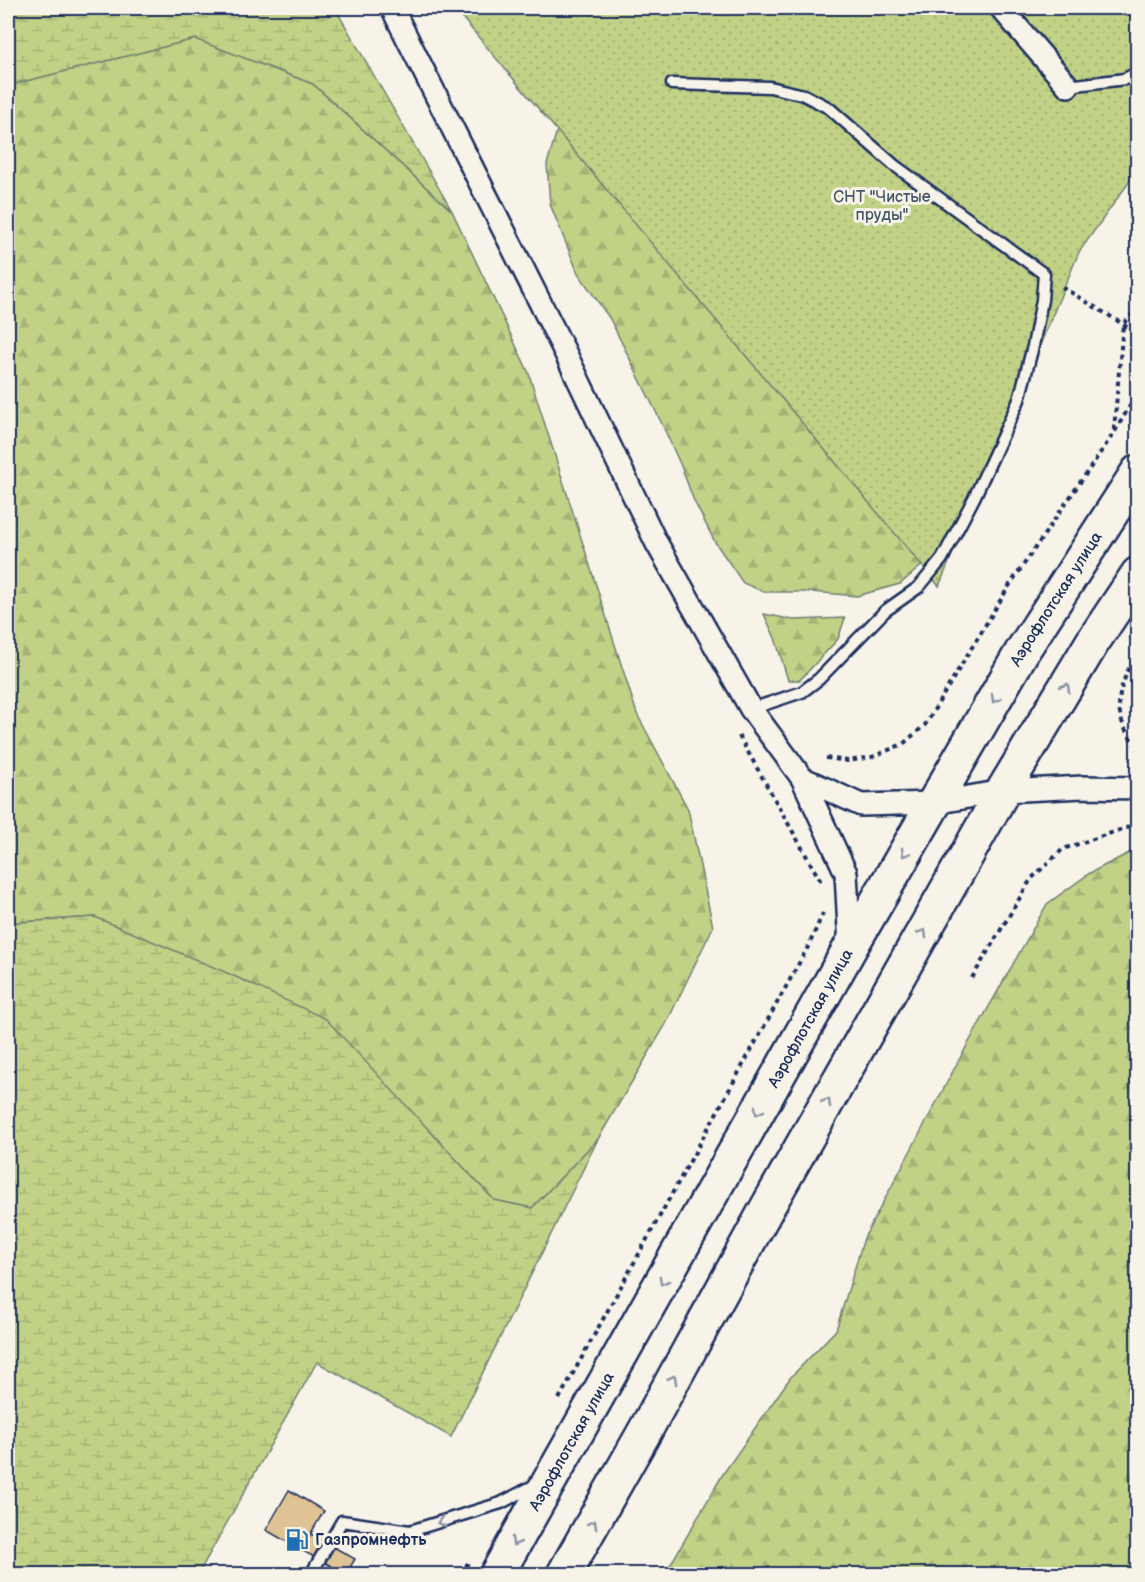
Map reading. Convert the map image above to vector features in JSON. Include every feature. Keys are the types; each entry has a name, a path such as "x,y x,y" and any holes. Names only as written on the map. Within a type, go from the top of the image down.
{"main road":[{"name":"Аэрофлотская улица","path":"497,1575 934,803 1023,650 1137,472"},
{"path":"564,1575 767,1208 1003,791 1092,643 1137,574"}],"street":[{"path":"392,8 564,350 656,542 751,709 802,778 846,873 850,948"},
{"path":"1000,8 1068,86"},
{"path":"802,778 861,805 934,803 1003,791 1083,787 1137,788"}],"lane":[{"path":"1068,86 1125,79 1137,72"},
{"path":"672,84 770,87 804,95 829,108 894,165 1044,274 1042,300 1033,346 1019,400 974,498 942,559 919,587 885,611 857,637 819,679 802,693 751,709"},
{"path":"311,1575 342,1521 410,1531 501,1503 553,1476"}],"path":[{"path":"1044,274 1123,324 1137,336"},
{"path":"1114,433 1123,324 1137,308"},
{"path":"825,758 848,761 872,757 903,744 925,725 1009,586 1114,433 1137,392"},
{"path":"1137,652 1126,672 1119,693 1119,714 1127,735 1137,748"},
{"path":"735,729 820,880 821,890"},
{"path":"972,978 1031,879 1055,856 1063,849 1137,824"},
{"path":"558,1400 809,945 824,909"},
{"path":"461,1575 472,1554"}],"green space":[{"path":"8,8 335,8 452,211 313,84 195,39 18,83 8,91"},
{"name":"СНТ \"Чистые пруды\"","path":"454,8 1137,8 1137,171 1079,252 939,586"},
{"path":"911,8 933,556 900,584 857,596 812,592 764,592 743,583 715,542 694,501 662,424 610,319 578,273 550,204 547,164 559,124"},
{"path":"195,39 313,84 452,211 528,371 637,714 688,809 713,927 666,1024 598,1139 532,1208 494,1200 425,1127 95,917 8,923 8,91 17,83"},
{"path":"764,614 794,620 845,618 838,639 800,680 788,680 775,638"},
{"path":"1137,849 1137,1574 665,1574 723,1474 790,1378 836,1330 864,1238 960,1058 1047,904 1090,873"},
{"path":"95,917 225,972 326,1019 494,1200 532,1208 598,1139 451,1437 317,1362 201,1569 209,1574 8,1574 8,923"}],"building":[{"path":"289,1490 324,1511 301,1550 266,1530"},
{"path":"311,1534 355,1559 346,1574 301,1550"}],"place":[{"name":"Газпромнефть","path":"297,1540"}]}
